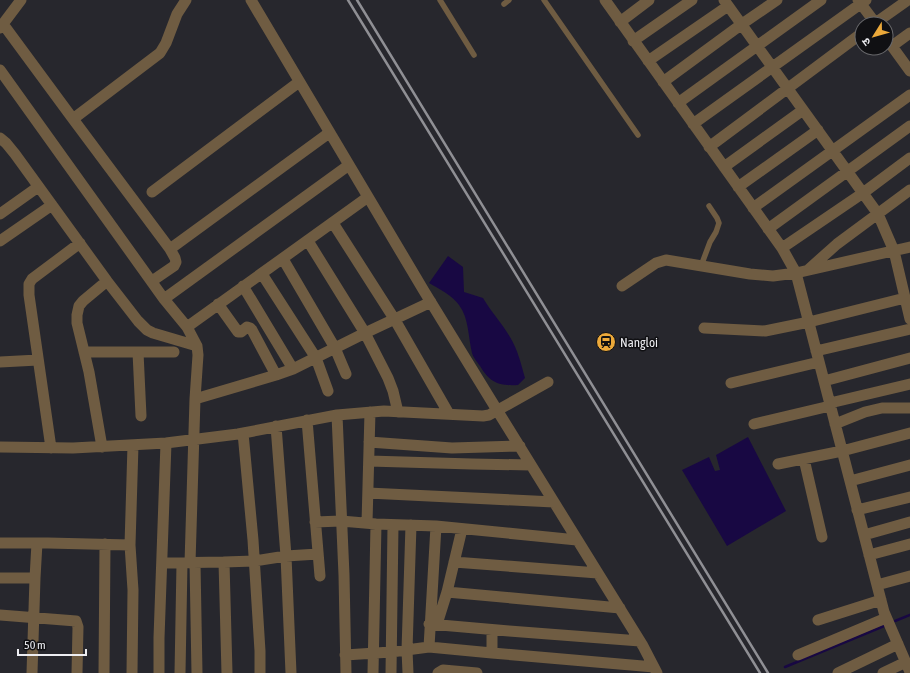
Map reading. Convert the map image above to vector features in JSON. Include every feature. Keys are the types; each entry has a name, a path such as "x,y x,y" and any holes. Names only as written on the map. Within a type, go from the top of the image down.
{"street":[{"path":"21,0 2,26 170,249 175,258 176,262 174,266 152,282"},
{"path":"73,119 160,53 166,43 177,14 186,0"},
{"path":"251,0 348,165 497,410 620,608 655,670"},
{"path":"606,0 620,22 782,248 796,273 886,618 905,656"},
{"path":"620,22 649,0"},
{"path":"634,41 692,0"},
{"path":"663,82 777,0"},
{"path":"678,103 822,0"},
{"path":"886,16 908,0"},
{"path":"693,124 861,1 870,16"},
{"path":"648,61 726,3 878,214 894,251 910,319"},
{"path":"894,40 910,33"},
{"path":"709,147 854,39"},
{"path":"894,48 909,68"},
{"path":"0,70 164,299 186,327 197,346 198,355 189,563 180,673"},
{"path":"152,192 299,82"},
{"path":"753,208 910,95"},
{"path":"724,167 803,110"},
{"path":"768,229 910,126"},
{"path":"738,187 818,130"},
{"path":"170,249 329,132"},
{"path":"2,144 15,154 107,282 138,321 147,330 154,333 197,346"},
{"path":"782,248 863,193 910,158"},
{"path":"164,299 348,165"},
{"path":"0,214 38,187"},
{"path":"808,269 837,244 910,190"},
{"path":"186,327 368,197"},
{"path":"0,241 52,205"},
{"path":"333,223 395,320 449,414"},
{"path":"308,241 365,333 388,378 398,412"},
{"path":"51,448 29,294 29,284 32,279 80,243"},
{"path":"622,286 656,263 666,260 758,275 773,276 796,273 808,269 910,247"},
{"path":"283,259 335,348 346,374"},
{"path":"262,274 316,358 328,391"},
{"path":"102,447 84,352 77,324 77,315 79,306 83,301 107,282"},
{"path":"243,286 293,369"},
{"path":"704,328 764,330 809,322 905,298"},
{"path":"196,399 293,369 431,302"},
{"path":"218,304 237,330 241,332 247,327 252,330 276,375"},
{"path":"731,383 910,329"},
{"path":"84,352 174,352"},
{"path":"138,352 141,416"},
{"path":"824,381 910,358"},
{"path":"0,362 38,360"},
{"path":"0,447 73,448 166,443 243,433 336,415 384,411 483,416 489,415 548,382"},
{"path":"754,424 910,384"},
{"path":"835,424 865,412 882,408 910,408"},
{"path":"370,412 368,493 371,524 373,673"},
{"path":"336,415 344,575 346,673"},
{"path":"306,420 320,576"},
{"path":"276,426 286,556 290,673"},
{"path":"243,433 254,561 260,673"},
{"path":"778,464 842,451 910,434"},
{"path":"369,442 452,448 520,446"},
{"path":"159,673 166,443"},
{"path":"132,673 133,590 130,545 133,445"},
{"path":"804,459 822,537"},
{"path":"368,461 531,465"},
{"path":"850,481 910,465"},
{"path":"368,493 554,502"},
{"path":"857,510 910,497"},
{"path":"316,522 341,521 371,524 436,526 578,540"},
{"path":"864,535 910,522"},
{"path":"391,673 393,525"},
{"path":"408,673 407,650 412,526"},
{"path":"428,647 433,624 436,526"},
{"path":"433,624 447,592 462,529"},
{"path":"0,543 130,545"},
{"path":"32,673 37,543"},
{"path":"104,673 105,544"},
{"path":"869,555 910,544"},
{"path":"162,563 254,561 286,556 318,554"},
{"path":"224,562 227,673"},
{"path":"454,562 598,573"},
{"path":"189,563 197,673"},
{"path":"877,585 910,576"},
{"path":"0,578 35,578"},
{"path":"447,592 620,608"},
{"path":"818,620 881,600"},
{"path":"0,615 76,621 78,627 77,673"},
{"path":"798,655 886,618"},
{"path":"433,624 640,641"},
{"path":"492,630 492,653"},
{"path":"345,655 391,652 428,647 655,670"},
{"path":"838,673 905,656"},
{"path":"883,673 905,656"},
{"path":"438,673 443,670 477,673"}],"lane":[{"path":"440,0 474,55"},
{"path":"504,4 509,0"},
{"path":"544,0 638,134"},
{"path":"701,266 719,223 718,218 709,206"}],"shaded area":[{"path":"448,256 463,267 464,292 483,298 513,342 525,378 518,385 500,384 491,380 487,376 473,355 465,316 459,305 445,292 429,283"},
{"path":"748,437 786,511 727,546 682,470 709,457 715,471 720,470 716,455"}],"waterway":[{"path":"895,621 910,615"},
{"path":"785,667 884,626"}],"railway":[{"path":"348,0 760,673"},
{"path":"357,0 768,673"}],"place":[{"name":"Nangloi","path":"606,342"}]}
